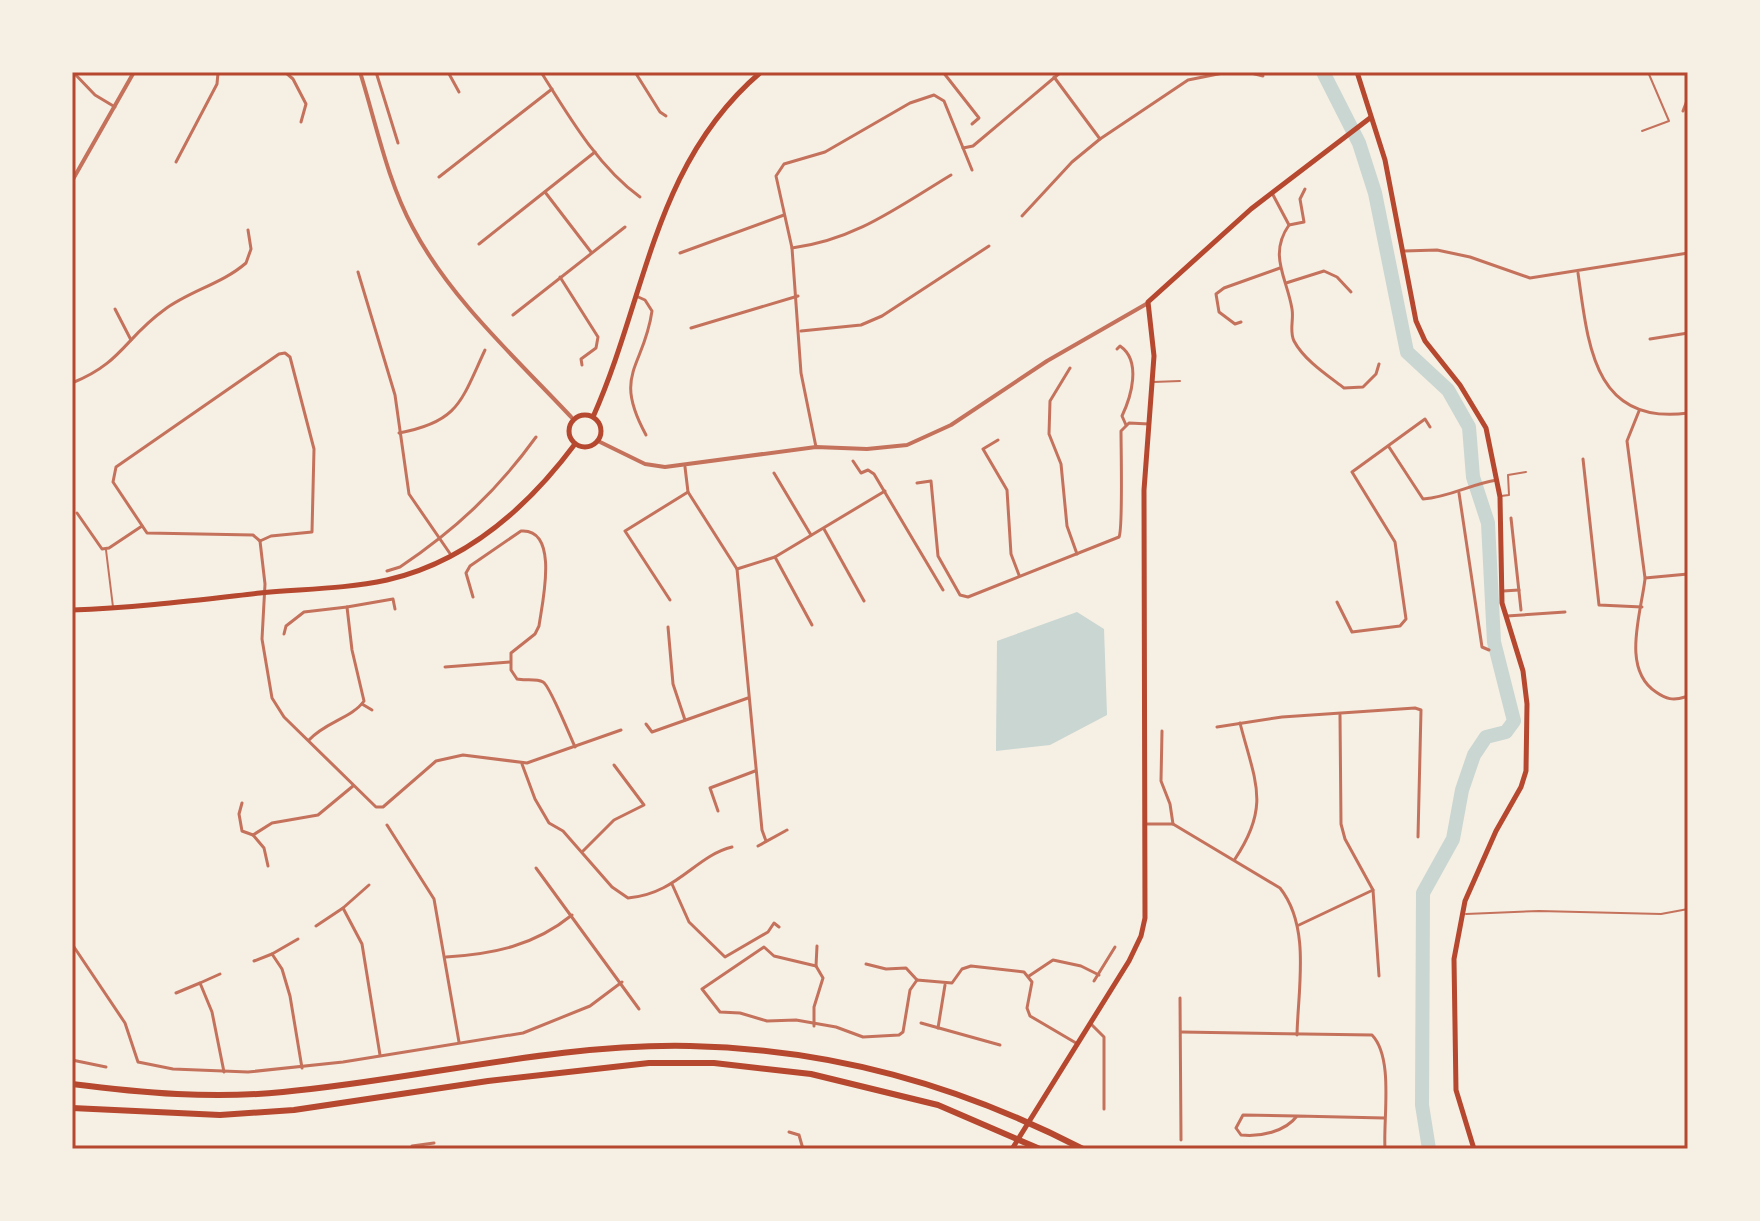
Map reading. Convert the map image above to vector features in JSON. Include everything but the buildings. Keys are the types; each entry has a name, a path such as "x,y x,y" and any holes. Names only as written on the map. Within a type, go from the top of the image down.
{"highway":[{"path":"72,1084 133,1092 227,1095 326,1088 551,1055 688,1046 776,1050 915,1079 988,1103 1083,1149"},
{"path":"72,1108 220,1115 294,1110 488,1081 649,1063 714,1063 811,1074 938,1105 1040,1149"}],"main road":[{"path":"593,417 664,208 695,147 719,115 761,72"},
{"path":"1357,72 1385,160 1419,331 1460,385 1486,428 1500,497 1500,591 1504,616 1525,684 1526,771 1521,787 1482,860 1461,915 1454,959 1456,1090 1474,1149"},
{"path":"1012,1149 1141,936 1146,908 1144,490 1153,333 1148,302 1272,193 1370,118"},
{"path":"584,415 593,417 601,426 598,441 588,447 575,444 569,432 573,419 584,415"},
{"path":"72,610 384,580 451,555 489,532 527,502 575,444"}],"street":[{"path":"73,72 95,95 115,107"},
{"path":"72,181 134,72"},
{"path":"176,162 217,84 218,72 227,72"},
{"path":"285,72 293,79 306,104 301,122"},
{"path":"360,72 393,179 414,230 452,285 573,419"},
{"path":"376,72 398,143"},
{"path":"448,72 459,92"},
{"path":"541,72 621,183 640,197"},
{"path":"635,72 660,112 666,116"},
{"path":"943,72 979,118 972,124"},
{"path":"963,148 973,146 1061,72"},
{"path":"1022,216 1064,171 1100,139 1188,80 1228,72"},
{"path":"1247,72 1263,76"},
{"path":"1642,131 1669,121 1648,72"},
{"path":"1054,77 1100,139"},
{"path":"439,177 552,89"},
{"path":"816,447 801,373 801,331 792,248 776,176 784,164 825,152 924,96 934,95 944,101 972,170"},
{"path":"1683,111 1688,98"},
{"path":"479,244 596,151"},
{"path":"792,248 819,244 868,227 951,175"},
{"path":"1305,189 1300,199 1304,222 1289,225 1278,244 1280,268 1293,315 1293,339 1311,361 1344,388 1354,390 1371,380 1379,364"},
{"path":"545,192 592,253"},
{"path":"1272,193 1289,225"},
{"path":"680,253 784,215"},
{"path":"513,315 625,227"},
{"path":"72,383 114,361 131,340 165,309 246,263 251,249 248,230"},
{"path":"801,331 861,325 882,316 989,246"},
{"path":"1404,251 1437,250 1470,257 1530,278 1688,253"},
{"path":"1241,322 1235,324 1219,312 1216,294 1224,288 1280,268"},
{"path":"1286,283 1324,271 1337,277 1351,292"},
{"path":"1578,271 1593,363 1610,389 1639,411 1688,413"},
{"path":"358,272 395,395 409,494 451,555"},
{"path":"560,277 598,337 596,348 581,359 582,365"},
{"path":"636,296 645,300 652,311 629,386 632,408 646,435"},
{"path":"691,328 798,296"},
{"path":"598,441 645,464 685,467 816,447 897,448 932,436 1058,354 1148,302"},
{"path":"115,309 131,340"},
{"path":"1650,339 1688,333"},
{"path":"1117,349 1120,346 1127,351 1132,363 1130,403 1122,416 1126,425"},
{"path":"399,433 435,426 448,415 461,401 485,350"},
{"path":"260,541 271,536 307,534 314,527 311,432 290,357 285,353 267,362 116,467 113,482 142,526 152,535 253,535 260,541 265,593 262,639 272,698 284,717 368,802 383,807 436,761 463,755 522,764 621,730"},
{"path":"1070,368 1050,401 1049,434 1061,464 1067,526 1077,554"},
{"path":"1152,382 1180,381"},
{"path":"1639,411 1627,441 1645,578 1635,659 1639,673 1648,686 1669,699 1685,697"},
{"path":"1337,602 1352,632 1400,626 1406,619 1395,542 1352,472 1425,419 1430,427"},
{"path":"917,483 931,481 941,563 963,597 1117,538 1122,533 1119,488 1121,431 1126,425 1149,424"},
{"path":"387,571 400,567 464,522 488,498 536,437"},
{"path":"998,440 983,449 1007,490 1011,554 1019,577"},
{"path":"1389,447 1423,499 1459,493 1470,484 1497,480"},
{"path":"1583,459 1599,605 1642,607"},
{"path":"853,461 861,473 873,472 943,590"},
{"path":"685,467 688,492 737,569 748,698 766,841"},
{"path":"1500,497 1509,495 1508,475 1526,472"},
{"path":"774,473 812,536"},
{"path":"737,569 775,557 885,491"},
{"path":"670,600 625,531 688,492"},
{"path":"1459,493 1482,647 1489,650"},
{"path":"77,513 99,546 106,549"},
{"path":"1511,518 1521,610"},
{"path":"106,549 142,526"},
{"path":"824,529 864,601"},
{"path":"473,597 467,569 521,531 534,534 544,550 547,564 539,626 531,638 511,653 510,662 517,679 541,681 550,688 559,716 575,747"},
{"path":"106,549 113,608"},
{"path":"775,557 812,625"},
{"path":"930,568 941,563"},
{"path":"1645,578 1688,574"},
{"path":"1500,591 1519,590"},
{"path":"284,634 286,626 304,612 393,599 395,609"},
{"path":"309,740 323,725 362,704 364,695 352,650 347,607"},
{"path":"1504,616 1565,612"},
{"path":"668,627 673,684 685,720"},
{"path":"445,667 510,662"},
{"path":"646,724 652,732 748,698"},
{"path":"362,704 372,710"},
{"path":"1217,727 1415,708 1421,710 1418,837"},
{"path":"1340,715 1341,824 1345,839 1373,890 1379,976"},
{"path":"1235,859 1255,825 1259,803 1239,723"},
{"path":"1162,731 1161,781 1170,804 1173,824"},
{"path":"522,764 541,812 583,851 612,887 628,898 672,884 712,856 732,847"},
{"path":"583,851 614,820 644,805 614,765"},
{"path":"718,811 710,788 756,771"},
{"path":"253,835 272,823 318,815 353,786"},
{"path":"242,803 239,814 242,831 253,835 264,848 268,866"},
{"path":"1146,824 1173,824 1280,888 1299,925 1297,1035"},
{"path":"387,825 434,899 459,1042"},
{"path":"758,846 787,830"},
{"path":"536,868 639,1009"},
{"path":"672,884 689,922 725,957 768,932 774,923 779,927"},
{"path":"316,926 369,885"},
{"path":"1299,925 1373,890"},
{"path":"343,908 362,944 380,1055"},
{"path":"1461,915 1539,911 1661,914 1688,909"},
{"path":"446,957 486,955 520,946 572,915"},
{"path":"254,961 298,939"},
{"path":"72,944 125,1023 138,1062 173,1069 224,1072 302,1068 538,1030 590,1006 622,982"},
{"path":"814,1026 814,1007 823,978 816,966 817,946"},
{"path":"816,966 774,956 764,947 702,989 720,1012 740,1013 767,1021 796,1020 814,1026 836,1027 863,1037 899,1035 905,1027 910,990 917,980"},
{"path":"1094,981 1115,947"},
{"path":"72,959 78,954"},
{"path":"272,954 282,969 290,996 302,1068"},
{"path":"1029,976 1053,960 1081,966 1099,975"},
{"path":"866,964 886,969 906,968 917,980 945,985 952,983 962,969 971,966 1024,972 1032,982 1027,1008 1030,1016 1076,1043"},
{"path":"176,993 220,974"},
{"path":"200,983 212,1012 224,1072"},
{"path":"938,1028 945,985"},
{"path":"1180,998 1181,1140"},
{"path":"1089,1022 1104,1037 1104,1109"},
{"path":"921,1023 1000,1045"},
{"path":"1181,1032 1372,1035 1379,1042 1384,1059 1385,1149"},
{"path":"72,1060 106,1067"},
{"path":"1297,1116 1285,1128 1250,1136 1241,1135 1236,1128 1243,1115 1297,1116 1384,1118"},
{"path":"789,1132 799,1135 803,1149"},
{"path":"802,1143 808,1142"},
{"path":"412,1146 434,1143"}],"shaded area":[{"path":"1077,612 1104,629 1107,715 1050,745 996,751 997,641"}],"waterway":[{"path":"1323,72 1359,143 1375,193 1407,352 1448,390 1469,427 1473,477 1488,523 1494,642 1514,721 1506,732 1486,737 1474,755 1462,790 1453,839 1423,893 1422,1105 1429,1149"}]}
